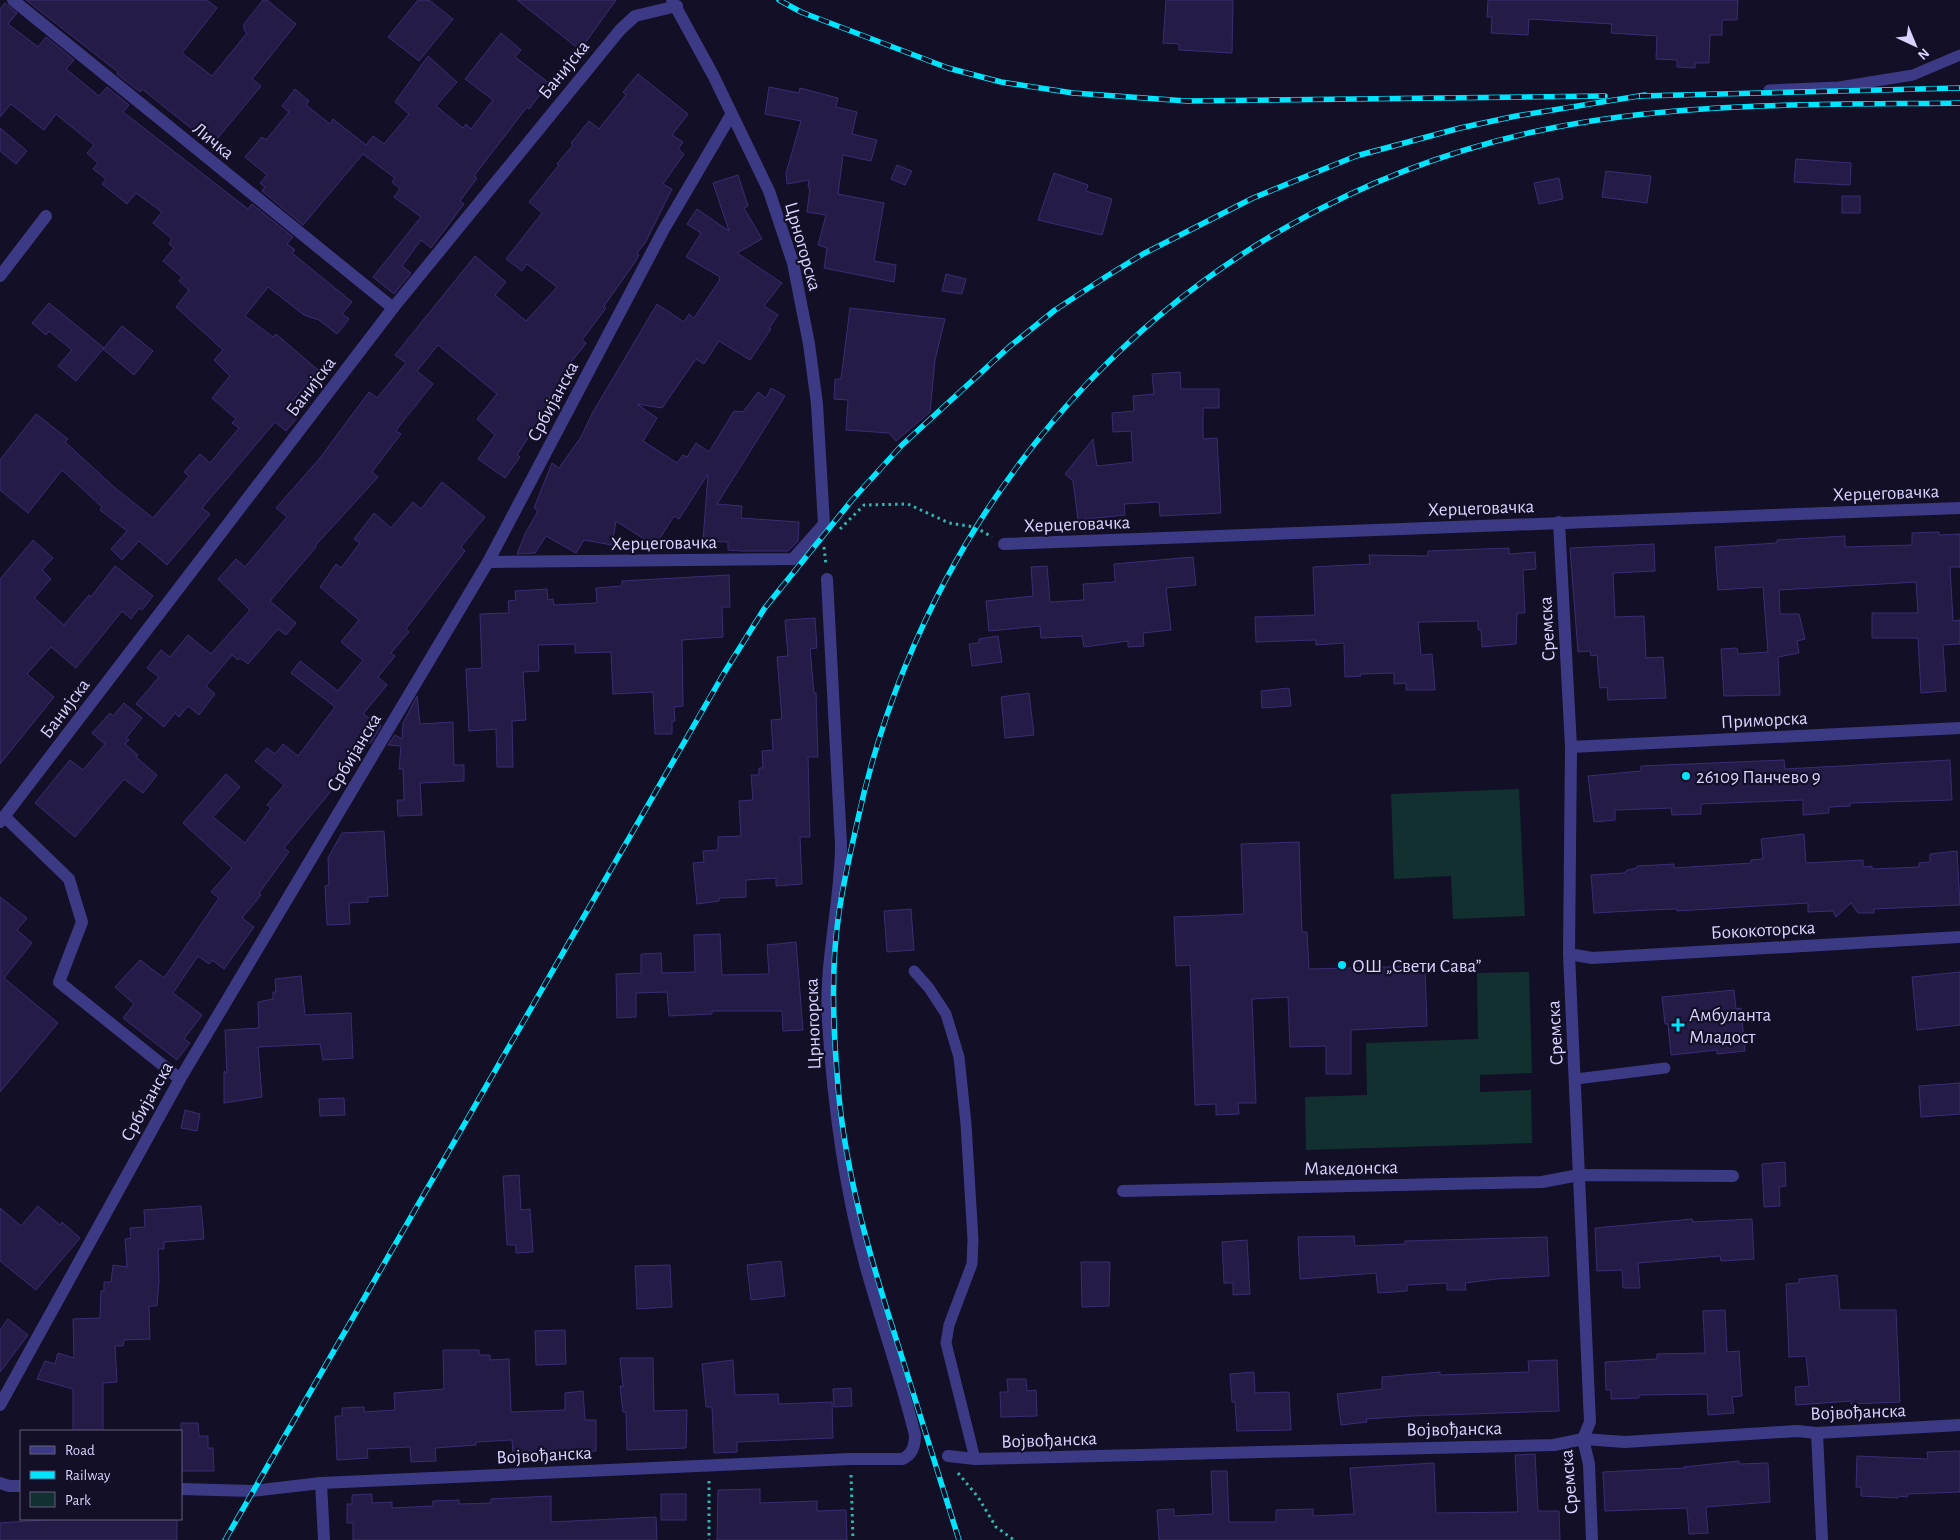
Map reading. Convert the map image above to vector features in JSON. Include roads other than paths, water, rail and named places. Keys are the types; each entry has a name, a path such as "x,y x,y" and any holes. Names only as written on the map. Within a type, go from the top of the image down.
{"street":[{"name":"Личка","path":"13,0 393,308"},
{"name":"Банијска","path":"2,820 393,308 620,30 635,16 677,2"},
{"name":"Црногорска","path":"677,2 769,191 793,263 809,344 817,404 824,524"},
{"name":"Србијанска","path":"0,1405 180,1079 488,562 664,229 731,115"},
{"path":"0,276 46,216"},
{"name":"Херцеговачка","path":"1004,544 1960,508"},
{"name":"Сремска","path":"1559,522 1570,747 1568,954 1576,1079 1590,1422 1583,1439 1589,1464 1592,1540"},
{"name":"Херцеговачка","path":"488,562 794,559 824,524"},
{"name":"Црногорска","path":"827,580 841,844 841,875 830,954 828,1000 834,1090 850,1194 863,1254 915,1435 913,1449 908,1457"},
{"name":"Приморска","path":"1570,747 1960,728"},
{"path":"2,820 69,879 82,922 59,982 180,1079"},
{"name":"Бококоторска","path":"1568,954 1592,958 1960,937"},
{"name":"Македонска","path":"1123,1191 1542,1182 1579,1175 1733,1176"},
{"name":"Војвођанска","path":"948,1456 975,1459 1554,1445 1583,1439 1625,1442 1960,1425"},
{"path":"1817,1433 1822,1540"},
{"name":"Војвођанска","path":"182,1489 252,1490 321,1483 850,1459 902,1459 908,1457"},
{"path":"0,1483 9,1486 20,1486"},
{"path":"321,1483 324,1540"}],"lane":[{"path":"1769,90 1838,87 1913,74 1960,55"},
{"path":"914,971 930,988 946,1014 959,1057 966,1124 973,1248 972,1264 949,1325 946,1344 975,1459"},
{"path":"1576,1079 1665,1068"}],"railway":[{"path":"779,0 801,12 948,68 1001,82 1073,93 1187,101 1605,96"},
{"path":"1640,96 1960,88"},
{"path":"225,1540 724,673 764,609 852,500 902,445 1009,347 1055,310 1143,254 1253,198 1356,156 1460,128 1516,116 1645,95"},
{"path":"959,1540 879,1283 852,1179 840,1109 837,1073 834,1016 834,958 846,871 857,823 893,698 945,581 1012,473 1093,377 1187,294 1292,224 1408,170 1533,132 1585,122 1638,115 1745,107 1960,103"}],"place":[{"name":"26109 Панчево 9","path":"1686,776"},
{"name":"ОШ „Свети Сава”","path":"1342,965"},
{"name":"Амбуланта Младост","path":"1678,1025"}]}
